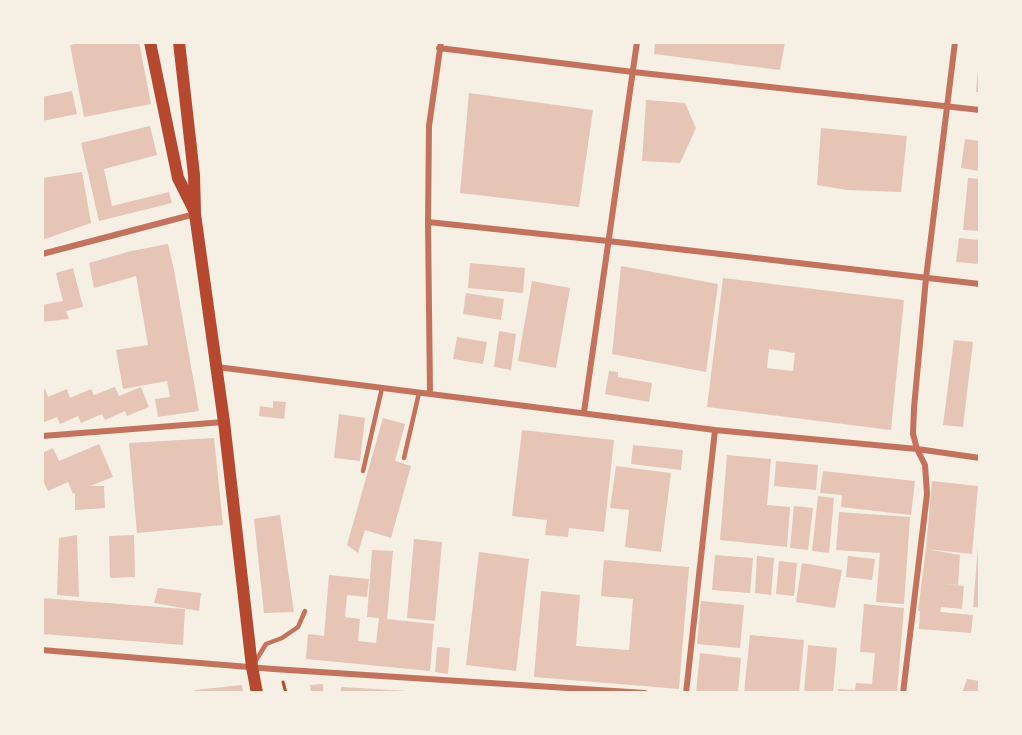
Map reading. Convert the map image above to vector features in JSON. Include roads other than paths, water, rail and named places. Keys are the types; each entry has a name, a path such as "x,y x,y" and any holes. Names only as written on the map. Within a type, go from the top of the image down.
{"main road":[{"path":"150,42 178,178 195,214"},
{"path":"179,42 194,175 195,214 217,367 257,693"}],"street":[{"path":"584,412 637,42"},
{"path":"903,693 927,494 925,465 917,449 913,421 926,278 946,105 956,42"},
{"path":"430,394 429,126 440,45 633,72 980,110"},
{"path":"42,254 195,214"},
{"path":"428,222 980,284"},
{"path":"217,367 715,430 917,449 980,458"},
{"path":"42,436 224,422"},
{"path":"686,693 715,430"},
{"path":"42,650 252,667 645,693"}],"lane":[{"path":"363,471 382,388"},
{"path":"404,458 419,393"},
{"path":"252,667 266,644 282,638 298,627 305,610"}]}
